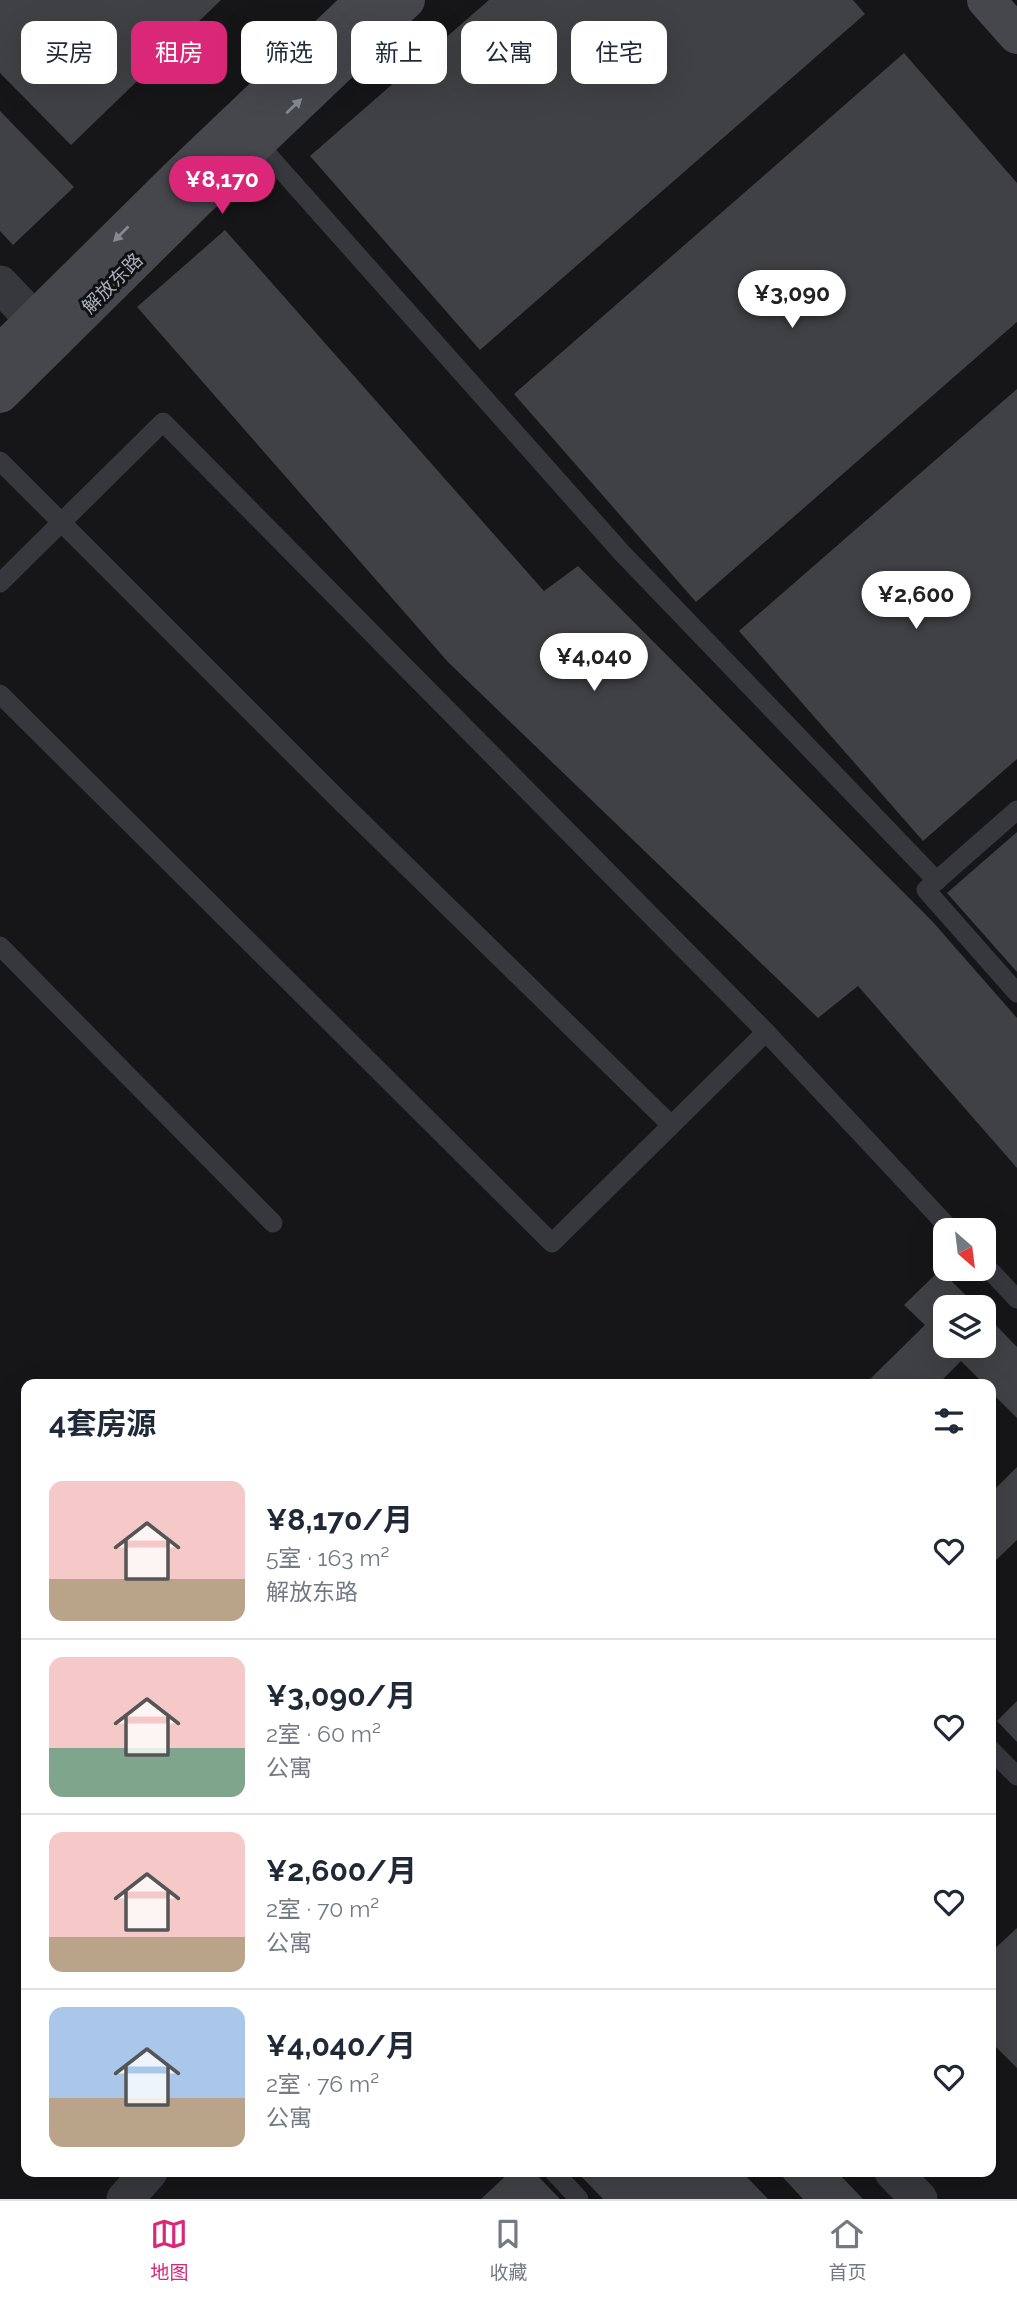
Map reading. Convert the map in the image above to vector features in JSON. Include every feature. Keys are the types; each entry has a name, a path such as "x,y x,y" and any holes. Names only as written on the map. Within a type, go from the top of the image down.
{"street":[{"name":"解放东路","path":"0,394 44,330 247,132 365,0"},
{"name":"解放东路","path":"247,132 407,0"},
{"path":"986,0 1017,35"},
{"path":"0,284 44,330"},
{"name":"解放东路","path":"0,354 44,330"},
{"path":"125,2199 145,2177"},
{"path":"898,2177 919,2199"}],"lane":[{"path":"247,132 622,553 937,881"},
{"path":"0,583 163,422 766,1032 940,1218"},
{"path":"0,461 670,1125"},
{"path":"0,694 552,1242 766,1032"},
{"path":"1017,810 926,890 1017,993"},
{"path":"0,946 273,1223"},
{"path":"996,1276 1017,1298"},
{"path":"996,1755 1017,1776"},
{"path":"559,2177 579,2199"}],"building":[{"path":"0,0 221,0 199,21 131,21 131,84 134,84 71,145 0,73"},
{"path":"489,0 853,0 865,14 480,350 310,156 393,84 447,84 447,37 461,24 461,84 557,84 557,21 465,21"},
{"path":"904,53 1017,183 1017,322 696,602 514,394"},
{"path":"0,111 74,187 13,245 0,231"},
{"path":"225,230 544,591 578,566 932,921 1017,1018 1017,1168 858,986 818,1018 448,662 137,307"},
{"path":"1017,389 1017,759 923,841 739,631"},
{"path":"1017,832 1017,972 947,893"},
{"path":"933,1277 933,1281 951,1281 966,1295 933,1295 933,1358 996,1358 996,1325 1017,1347 1017,1418 996,1397 996,1379 979,1379 961,1361 943,1379 870,1379 925,1325 904,1305"},
{"path":"1017,1467 1017,1540 996,1560 996,1488"},
{"path":"1017,1701 1017,1742 997,1721"},
{"path":"1017,1928 1017,2068 996,2047 996,1947"},
{"path":"505,2177 539,2177 560,2199 481,2199"},
{"path":"582,2177 747,2177 768,2199 603,2199"},
{"path":"783,2177 842,2177 863,2199 803,2199"}]}
